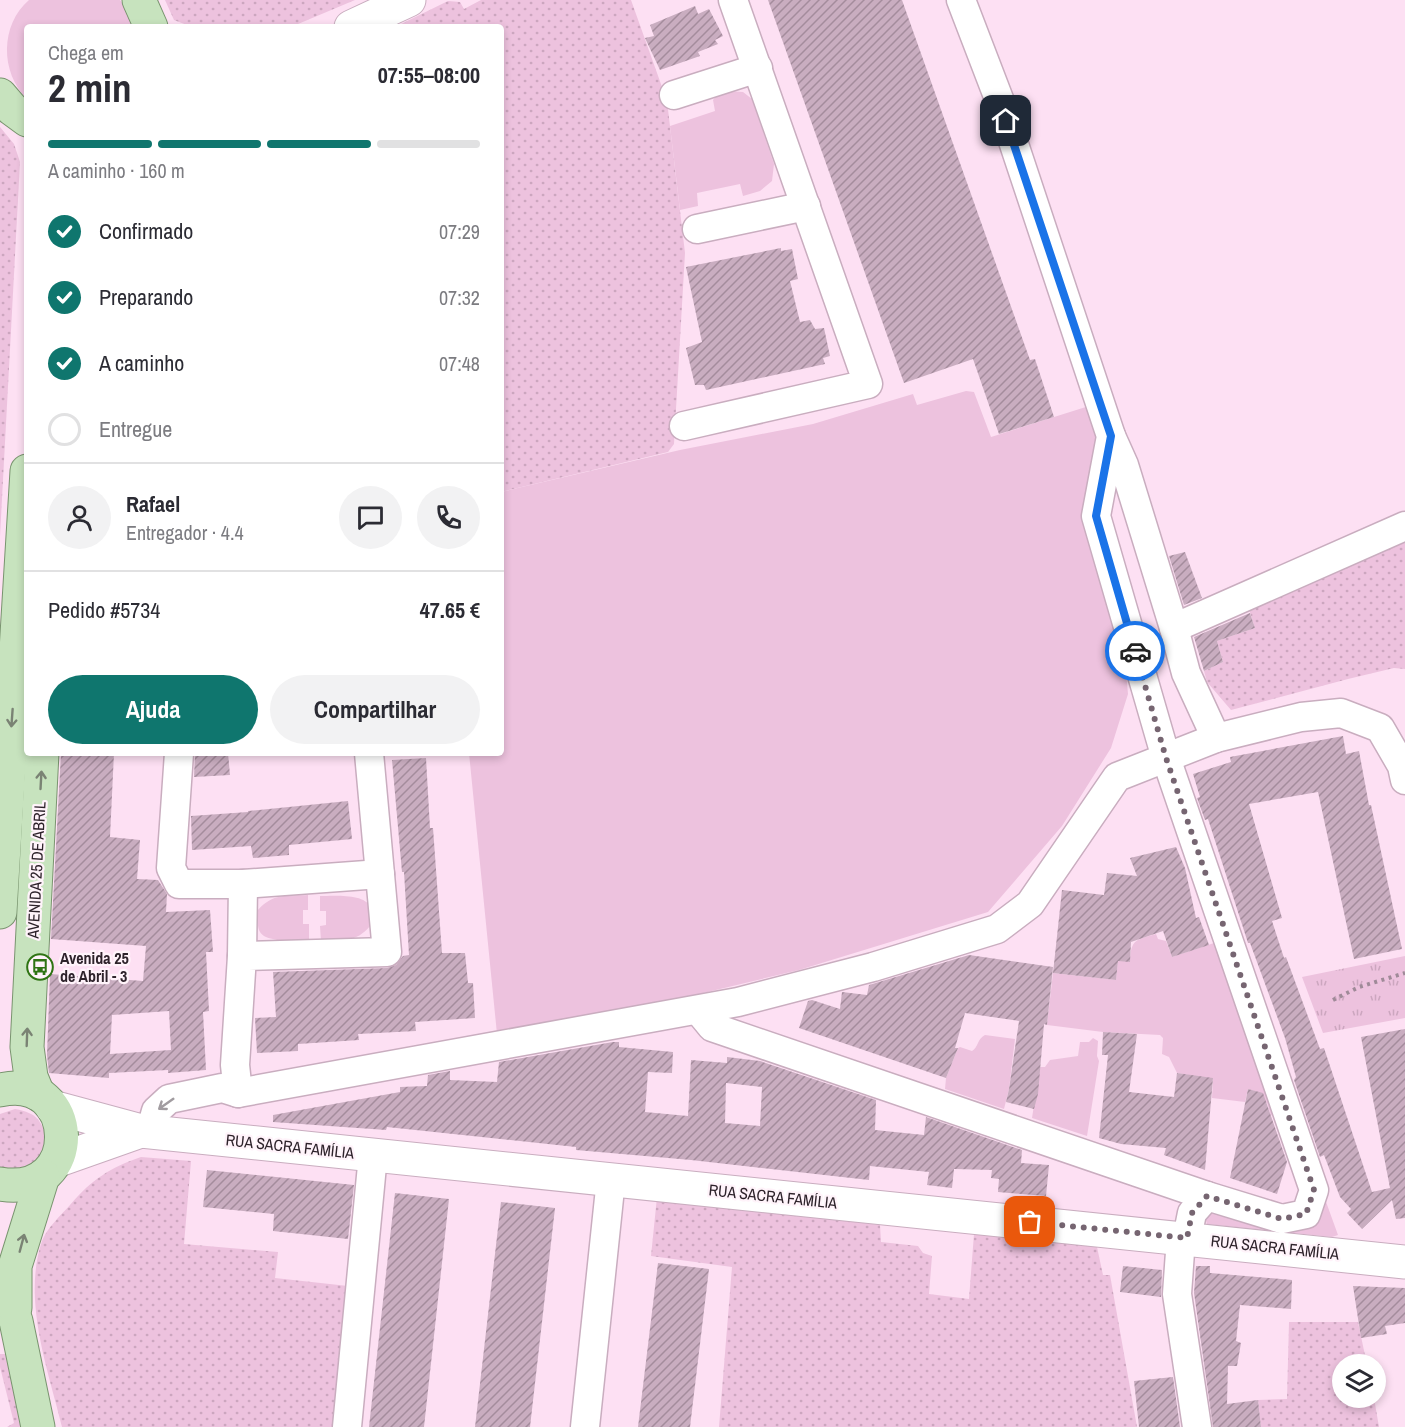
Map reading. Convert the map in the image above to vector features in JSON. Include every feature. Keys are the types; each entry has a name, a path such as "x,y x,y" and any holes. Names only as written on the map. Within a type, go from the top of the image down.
{"main road":[{"path":"0,95 12,109 24,118"},
{"name":"AVENIDA 25 DE ABRIL","path":"0,912 8,670 24,502"},
{"name":"AVENIDA 25 DE ABRIL","path":"16,1321 15,1266 50,1168 62,1148 63,1133 60,1119 31,1077 27,1047 42,756"},
{"path":"0,1090 10,1087 25,1089 45,1100"},
{"path":"0,1184 13,1186 29,1184 50,1168"},
{"name":"AVENIDA 25 DE ABRIL","path":"0,1280 16,1321 38,1427"}],"street":[{"path":"357,24 409,0"},
{"path":"684,426 868,384 733,0"},
{"path":"961,0 999,99 1111,436 1124,465 1186,673 1216,738"},
{"path":"674,95 758,68"},
{"path":"698,229 806,206"},
{"path":"698,1010 712,1027 1207,1196 1282,1219 1306,1214 1314,1190 1166,758 1096,516 1111,436"},
{"path":"1174,628 1405,525"},
{"path":"146,1132 156,1111 168,1099 222,1088 238,1093 738,1002 873,966 997,929 1030,904 1117,777 1216,738 1301,717 1341,713 1380,728 1402,766 1405,780"},
{"path":"178,756 171,868 179,884 243,884 380,874"},
{"path":"242,956 387,952 369,756"},
{"path":"238,1093 235,1065 242,956 243,884"},
{"path":"186,1136 188,1116 194,1109 230,1101 238,1093"},
{"name":"RUA SACRA FAMÍLIA","path":"45,1100 146,1132 1405,1262"},
{"name":"RUA SACRA FAMÍLIA","path":"50,1168 146,1132"},
{"path":"347,1427 373,1155"},
{"path":"585,1427 610,1179"},
{"path":"1197,1427 1177,1294 1184,1238 1192,1213 1207,1196"}],"path":[{"path":"1333,1000 1359,987 1405,974"}],"green space":[{"path":"29,0 120,0 137,24 24,24 24,95 12,76 7,49 13,22 19,10"},
{"path":"165,0 355,0 298,24 184,24 174,20"},
{"path":"481,0 631,0 667,101 685,253 674,444 668,452 504,491 504,24 401,24 448,1 460,2 464,9"},
{"path":"727,91 743,92 752,99 774,164 772,181 760,191 743,196 740,184 697,193 698,206 680,210 670,126 715,111 713,100 718,94"},
{"path":"0,127 14,144 20,162 0,536"},
{"path":"966,391 974,392 991,437 1089,406 1097,426 1128,694 1111,748 1062,826 988,912 799,970 611,1015 497,1034 469,756 504,756 504,491 680,450 813,424 913,394 917,405"},
{"path":"1405,536 1405,669 1394,668 1231,710 1207,682 1204,671 1223,662 1217,641 1255,628 1248,606"},
{"path":"308,895 308,910 303,910 303,924 309,924 309,940 281,940 262,934 258,928 258,910 280,896"},
{"path":"320,896 348,896 362,899 370,907 370,926 354,938 321,941 320,926 326,925 326,911 320,911"},
{"path":"1156,934 1158,939 1166,941 1172,957 1217,942 1276,1108 1271,1116 1267,1103 1257,1099 1258,1092 1248,1089 1245,1102 1212,1098 1213,1079 1177,1073 1169,1057 1162,1054 1163,1038 1160,1035 1103,1032 1047,1025 1053,973 1116,980 1118,961 1130,961 1133,944"},
{"path":"1405,956 1405,1018 1323,1033 1302,977"},
{"path":"985,1035 1015,1039 1009,1089 1004,1109 945,1089 946,1078 958,1048 972,1051"},
{"path":"1093,1038 1098,1041 1099,1061 1087,1136 1032,1118 1040,1067 1045,1067 1050,1060 1078,1056 1080,1042 1089,1042"},
{"path":"15,1109 29,1113 38,1119 48,1141 35,1167 0,1169 0,1114"},
{"path":"141,1157 191,1161 184,1244 278,1252 275,1278 348,1286 332,1427 62,1427 44,1358 36,1310 37,1264 42,1241 54,1222 94,1181 120,1165"},
{"path":"657,1197 880,1225 881,1242 918,1246 923,1253 932,1256 929,1294 969,1299 974,1234 1097,1247 1103,1275 1110,1275 1137,1427 719,1427 732,1267 651,1256"},
{"path":"1325,1199 1338,1235 1332,1237 1207,1224 1203,1211 1236,1214"},
{"path":"1289,1322 1358,1322 1365,1354 1332,1354 1332,1408 1376,1408 1379,1427 1261,1427 1258,1400 1287,1399"},
{"path":"0,1354 7,1354 24,1427 7,1427 14,1423 0,1367"}],"building":[{"path":"768,0 902,0 1030,360 1035,359 1054,417 999,434 973,359 904,383"},
{"path":"695,6 698,14 709,9 723,36 715,40 718,44 698,52 700,56 660,70 645,38 654,36 650,25"},
{"path":"781,248 781,251 792,249 798,279 790,281 800,322 810,320 815,329 824,328 830,356 823,358 825,364 706,390 704,385 695,385 686,348 702,342 686,267"},
{"path":"1185,552 1202,598 1184,605 1169,556"},
{"path":"1250,613 1255,628 1217,641 1223,662 1204,671 1194,637"},
{"path":"1343,736 1346,754 1359,751 1402,949 1354,959 1318,792 1249,804 1282,918 1272,921 1320,1049 1324,1048 1372,1192 1390,1188 1361,1037 1405,1029 1405,1218 1396,1219 1392,1200 1362,1229 1347,1213 1351,1209 1340,1197 1324,1155 1320,1157 1294,1080 1296,1077 1285,1038 1250,943 1248,943 1208,819 1205,820 1197,798 1200,797 1193,774 1231,762 1230,757"},
{"path":"61,756 114,756 110,837 140,840 137,879 158,880 167,894 166,912 210,910 213,952 206,952 209,1011 203,1012 206,1070 168,1073 168,1070 109,1073 109,1078 49,1073 47,1055 50,974 143,981 146,946 51,939","holes":["169,1011 171,1050 110,1054 112,1015"]},
{"path":"195,756 228,756 230,775 194,777"},
{"path":"426,758 442,953 465,953 468,983 473,983 475,1018 415,1022 416,1031 358,1034 359,1040 298,1044 298,1051 257,1053 255,1018 276,1017 273,972 387,968 396,965 403,956 409,955 404,872 402,872 392,760"},
{"path":"348,801 352,839 289,845 289,855 253,858 251,846 192,850 191,816"},
{"path":"1176,847 1185,868 1196,918 1199,917 1209,945 1172,957 1163,931 1131,942 1130,962 1118,961 1116,980 1053,973 1062,890 1104,895 1107,873 1137,876 1130,858"},
{"path":"969,955 1053,967 1047,1025 1044,1024 1038,1094 1034,1109 1006,1102 1019,1021 965,1013 955,1048 958,1048 946,1078 799,1028 808,1001 812,1000 840,1009 842,992 867,995 869,985"},
{"path":"1103,1032 1137,1034 1129,1092 1174,1097 1177,1073 1213,1078 1205,1170 1164,1155 1166,1148 1121,1144 1099,1138 1108,1055 1102,1055"},
{"path":"613,1042 619,1042 619,1047 673,1052 672,1073 648,1072 645,1112 688,1116 691,1060 727,1063 727,1057 760,1061 876,1100 875,1130 924,1135 926,1117 1022,1150 1021,1163 1049,1165 1046,1196 998,1192 999,1179 991,1178 992,1170 954,1169 952,1188 927,1185 929,1172 870,1166 869,1180 576,1150 576,1147 387,1127 386,1130 273,1122 273,1115 400,1092 400,1087 427,1086 428,1075 450,1071 450,1080 497,1082 499,1062","holes":["726,1083 762,1087 760,1126 725,1123"]},
{"path":"1248,1089 1263,1093 1287,1162 1277,1194 1230,1178"},
{"path":"207,1170 354,1185 348,1239 273,1231 274,1214 203,1207"},
{"path":"395,1193 449,1199 424,1427 369,1427"},
{"path":"501,1202 555,1208 530,1427 475,1427"},
{"path":"658,1263 709,1269 690,1427 638,1427"},
{"path":"1123,1266 1162,1270 1161,1297 1120,1292"},
{"path":"1196,1266 1210,1266 1210,1273 1292,1280 1291,1309 1240,1305 1236,1341 1241,1343 1237,1366 1228,1366 1227,1404 1258,1400 1261,1427 1213,1427 1194,1293"},
{"path":"1353,1286 1405,1288 1405,1323 1385,1326 1387,1334 1361,1338"},
{"path":"1173,1377 1180,1427 1139,1427 1134,1381"}],"way so far":[{"path":"1030,1222 1187,1238 1192,1213 1207,1196 1282,1219 1306,1214 1314,1190 1166,758 1135,651"}],"place":[{"name":"Avenida 25 de Abril - 3","path":"40,967"}],"route":[{"path":"1006,121 1111,436 1096,516 1135,651"}]}
